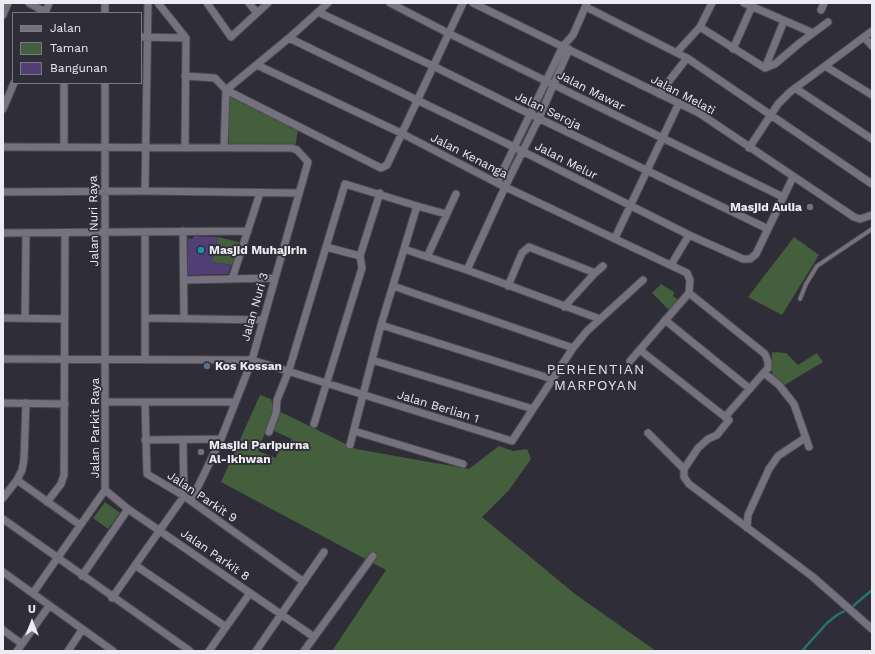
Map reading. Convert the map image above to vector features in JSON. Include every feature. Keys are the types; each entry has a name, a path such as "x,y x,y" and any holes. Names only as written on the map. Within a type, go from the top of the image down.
{"street":[{"path":"3,15 8,3"},
{"path":"29,3 45,12 49,3"},
{"path":"145,191 146,149 144,38 148,3"},
{"path":"158,3 186,38 185,148"},
{"path":"207,3 231,37 268,3"},
{"path":"249,3 257,13"},
{"path":"3,147 105,149 224,148 226,90 289,38 328,3"},
{"name":"Jalan Mawar","path":"390,3 448,33 783,197"},
{"path":"185,76 211,76 226,90 381,168 387,165 463,3"},
{"name":"Jalan Melati","path":"473,3 699,113 749,148 854,217 860,219 872,215"},
{"path":"677,52 700,27 712,3"},
{"path":"744,3 813,33"},
{"path":"821,10 824,3"},
{"path":"467,270 505,186 539,118 554,84 567,48 587,5 687,58 872,184"},
{"path":"733,49 752,6"},
{"name":"Jalan Seroja","path":"318,12 433,66 646,171 768,229"},
{"path":"765,68 784,20"},
{"path":"765,68 775,64 828,22"},
{"path":"700,27 765,68"},
{"path":"749,148 778,104 795,88 872,31"},
{"path":"144,38 186,38"},
{"name":"Jalan Melur","path":"289,38 514,147 689,235 743,259 750,259 756,254 793,177"},
{"path":"864,38 872,46"},
{"path":"497,183 546,80 567,48"},
{"path":"659,94 687,58"},
{"name":"Jalan Kenanga","path":"257,65 401,133 497,183 687,273 690,280 689,293"},
{"path":"825,66 872,95"},
{"path":"3,109 14,84"},
{"path":"64,84 64,147"},
{"name":"Jalan Nuri Raya","path":"105,84 104,192 106,233 106,359"},
{"path":"795,88 872,139"},
{"path":"615,238 679,104"},
{"name":"Jalan Nuri 3","path":"191,501 220,439 252,360 308,162 297,150 224,148"},
{"path":"269,432 277,409 277,400 289,370 345,184 380,193 446,214"},
{"path":"3,192 145,191 299,193"},
{"path":"232,279 260,193"},
{"path":"314,424 328,383 362,268 360,256 380,193"},
{"path":"427,257 456,194"},
{"path":"350,445 372,360 417,206"},
{"path":"183,231 184,318"},
{"path":"3,233 65,234 248,231"},
{"path":"145,232 145,359"},
{"path":"25,318 26,234"},
{"path":"47,502 64,480 66,360 64,319 65,234"},
{"path":"671,265 689,235"},
{"path":"326,247 360,256"},
{"path":"508,286 522,253 529,247 595,273"},
{"path":"404,249 467,270 600,319"},
{"path":"564,307 603,266"},
{"path":"184,280 275,278"},
{"name":"Jalan Berlian 1","path":"3,359 252,360 289,370 512,441 573,348 600,319 643,280"},
{"path":"393,286 573,348"},
{"path":"630,361 689,293 765,354 768,362 768,368 725,417"},
{"path":"3,318 64,319"},
{"path":"145,318 263,320"},
{"path":"665,320 750,389"},
{"path":"382,325 552,379"},
{"path":"640,350 729,420 717,435 708,439 698,448 684,469 684,477 689,484 813,577 872,629"},
{"name":"Jalan Parkit Raya","path":"33,593 106,490 106,359"},
{"path":"372,360 533,409"},
{"path":"764,373 779,385 794,404 809,447"},
{"path":"106,402 235,402"},
{"name":"Jalan Parkit 9","path":"145,402 146,473 184,496 304,582"},
{"path":"3,403 65,404"},
{"path":"3,498 17,480 24,459 26,403"},
{"path":"354,431 463,464"},
{"path":"648,433 684,469"},
{"path":"747,528 748,515 769,469 778,456 805,438"},
{"path":"145,440 220,439"},
{"path":"112,598 184,496 183,440"},
{"path":"17,480 80,525"},
{"name":"Jalan Parkit 8","path":"106,490 128,509 314,637"},
{"path":"82,576 128,509"},
{"path":"3,519 112,598 190,651"},
{"path":"256,651 324,552"},
{"path":"304,651 373,556"},
{"path":"136,564 226,627"},
{"path":"3,572 113,651"},
{"path":"209,651 250,593"},
{"path":"17,651 49,606"},
{"path":"3,630 22,644"},
{"path":"68,651 82,630"}],"lane":[{"path":"800,299 806,284 817,266 872,229"}],"green space":[{"path":"228,96 298,130 295,147 229,148"},
{"path":"218,237 239,242 232,265 212,262"},
{"path":"794,237 819,255 782,315 748,297"},
{"path":"661,284 674,292 673,296 682,302 671,312 652,293"},
{"path":"772,352 786,353 798,365 817,353 823,362 783,386 775,379 771,370"},
{"path":"260,395 271,399 274,409 258,451 276,458 281,444 289,447 292,439 274,431 281,412 356,449 469,469 499,446 513,451 527,449 531,459 509,490 482,517 575,594 656,651 332,651 386,570 221,482"},
{"path":"105,502 120,513 108,529 93,518"}],"building":[{"name":"Masjid Muhajirin","path":"194,236 218,237 212,262 231,265 228,274 188,275 188,238 192,239"}],"waterway":[{"path":"802,651 827,623 837,615 852,607 872,590"}],"place":[{"name":"Masjid Aulia","path":"810,207"},
{"name":"Masjid Muhajirin","path":"201,250"},
{"name":"Kos Kossan","path":"207,366"},
{"name":"Masjid Paripurna Al-Ikhwan","path":"201,452"}],"district":[{"name":"PERHENTIAN MARPOYAN","path":"596,378"}]}
